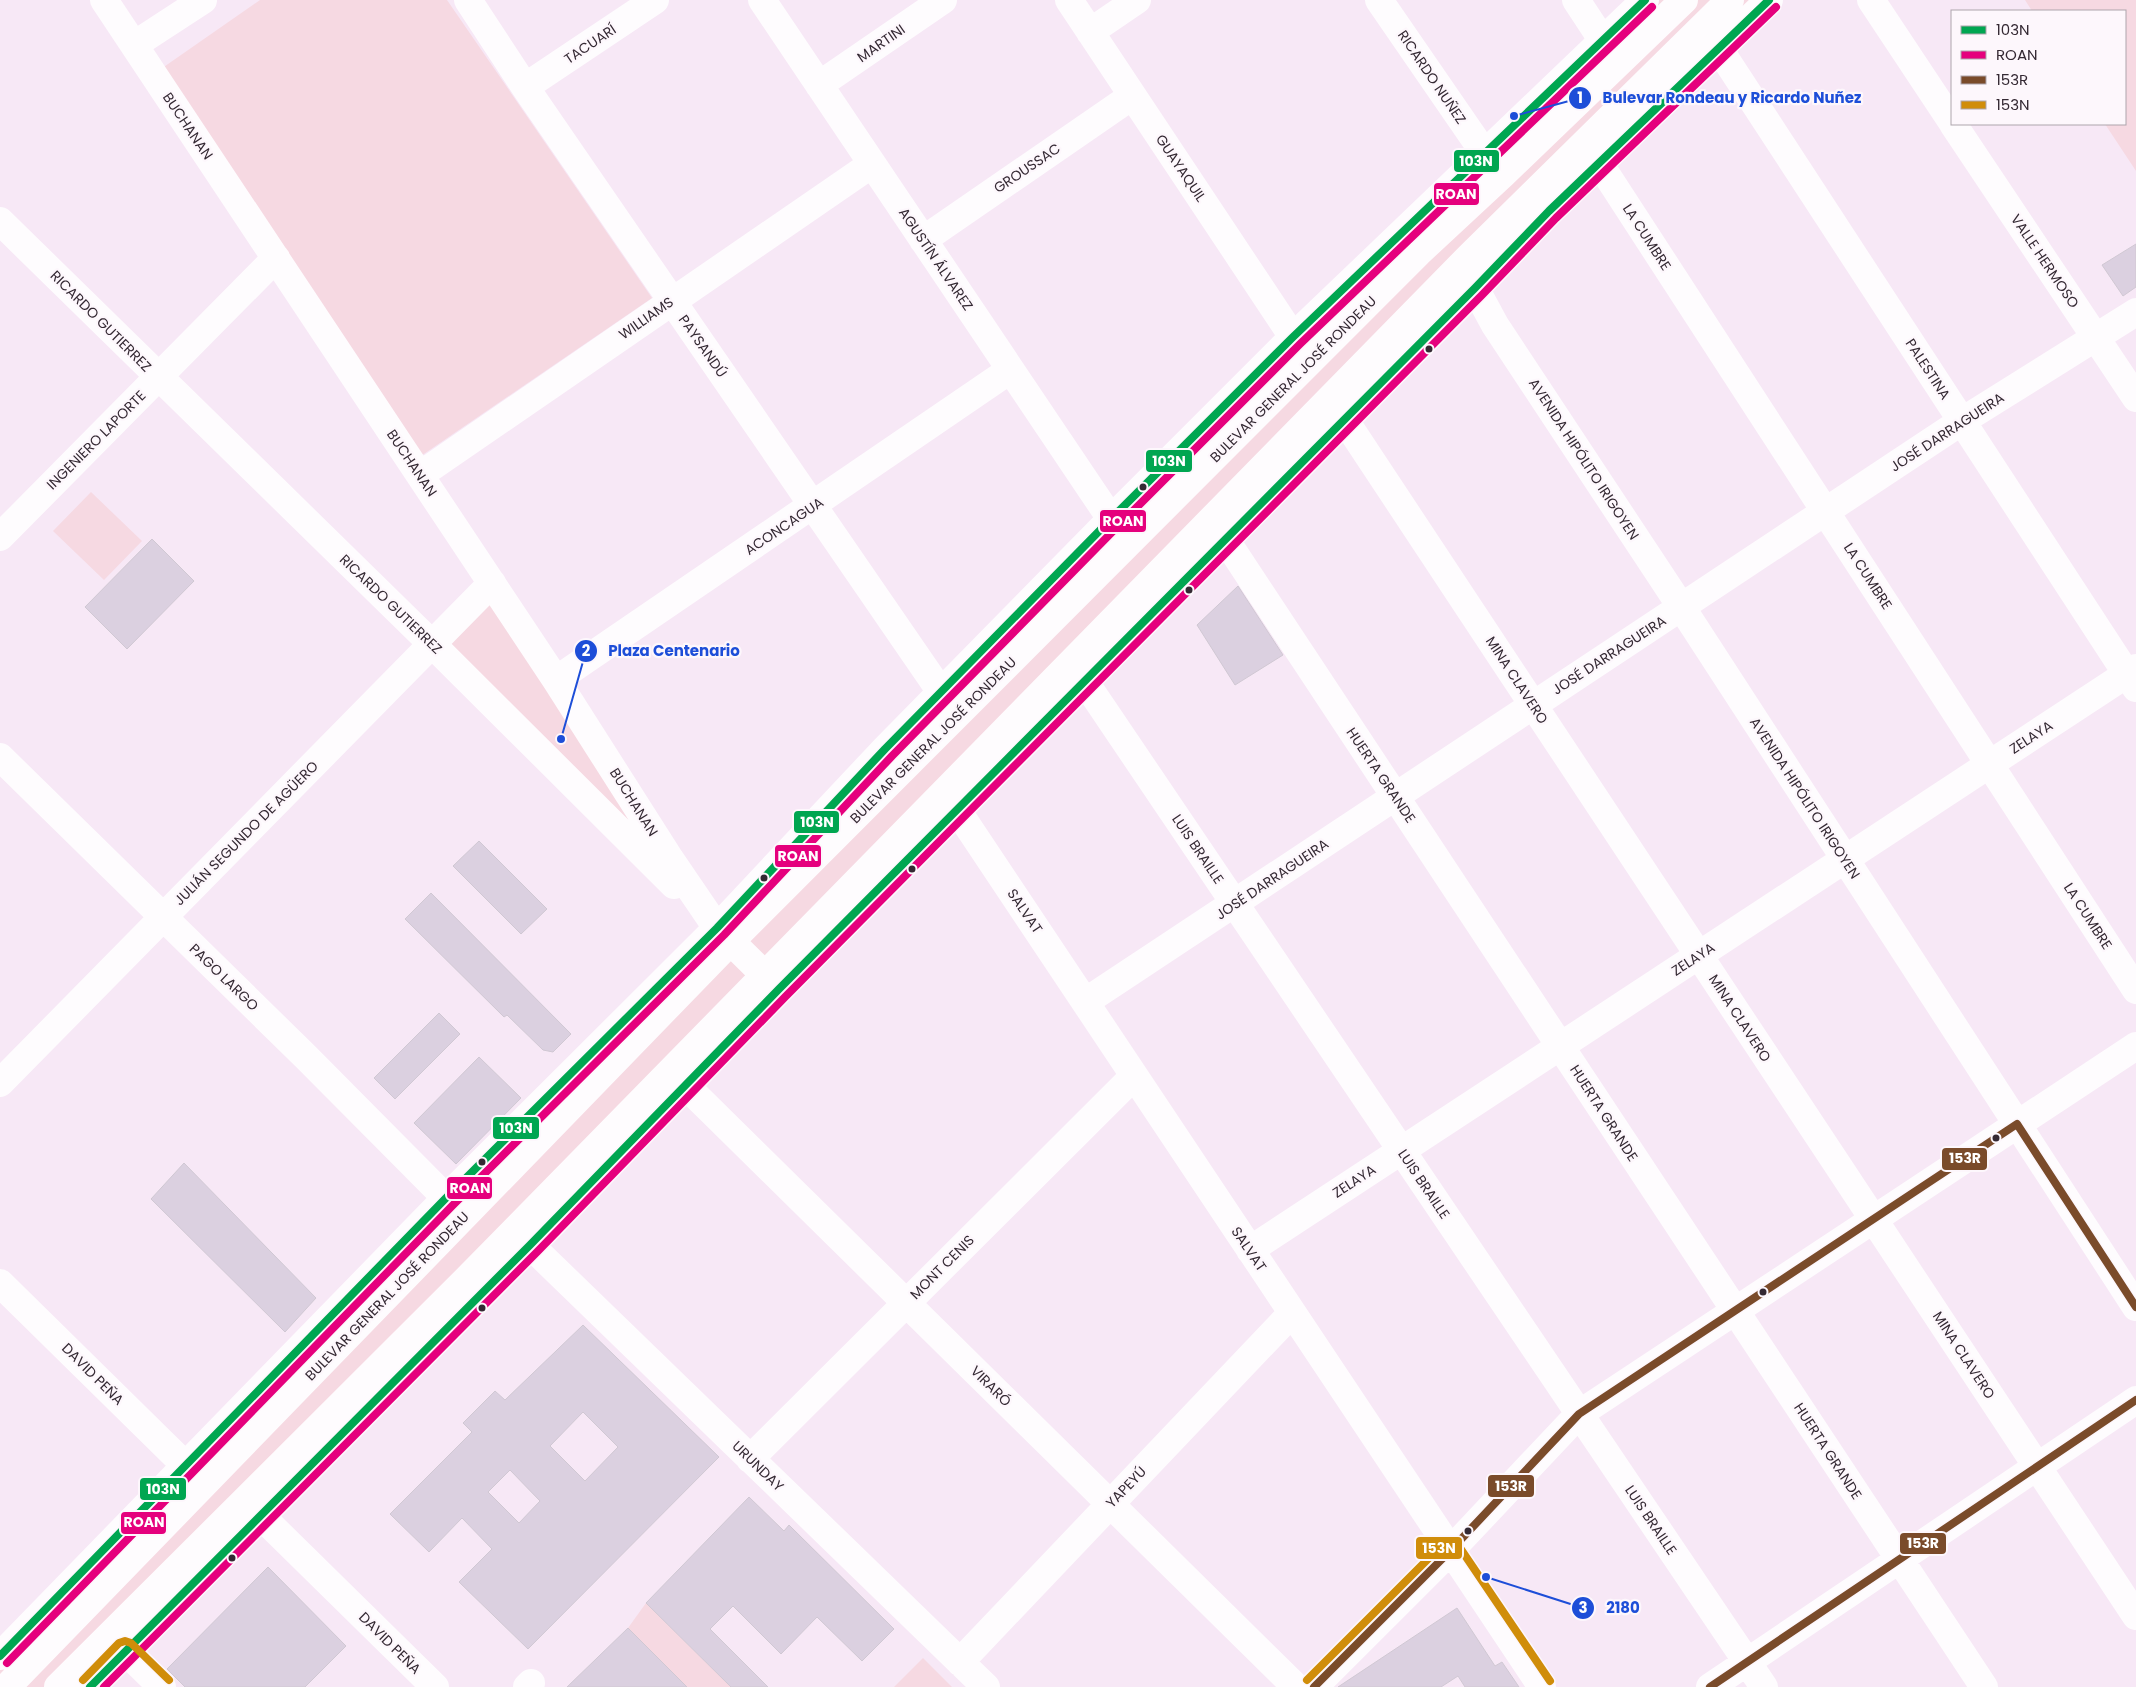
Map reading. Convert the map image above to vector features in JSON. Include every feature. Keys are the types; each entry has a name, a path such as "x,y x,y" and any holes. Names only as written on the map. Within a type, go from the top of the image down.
{"street":[{"name":"BUCHANAN","path":"104,0 556,680 664,864"},
{"path":"134,46 203,0"},
{"name":"PAYSANDÚ","path":"468,0 525,87 941,692"},
{"name":"TACUARÍ","path":"525,87 655,0"},
{"name":"AGUSTÍN ÁLVAREZ","path":"762,0 1111,519"},
{"name":"MARTINI","path":"819,85 943,0"},
{"name":"GUAYAQUIL","path":"1069,0 1293,337"},
{"path":"1090,32 1137,0"},
{"name":"RICARDO NUÑEZ","path":"1379,0 1485,154 1503,174 1539,205"},
{"path":"1576,0 1603,41"},
{"name":"BULEVAR GENERAL JOSÉ RONDEAU","path":"0,1656 446,1198 1029,643 1427,227 1485,154 1645,0"},
{"name":"BULEVAR GENERAL JOSÉ RONDEAU","path":"8,1687 258,1428 724,934 885,749 1111,519 1293,337 1427,227 1476,200 1684,0"},
{"path":"58,1687 466,1280 772,982 957,810 1085,682 1475,288 1539,205 1730,0"},
{"path":"90,1687 530,1245 582,1189 685,1085 772,982 1232,500 1464,262 1539,205 1600,163 1769,0"},
{"name":"VALLE HERMOSO","path":"1871,0 1951,120"},
{"name":"PALESTINA","path":"1719,49 1962,421 2133,677"},
{"name":"GROUSSAC","path":"923,240 1132,96"},
{"name":"VALLE HERMOSO","path":"1954,125 2136,398"},
{"path":"1464,262 1485,154"},
{"name":"LA CUMBRE","path":"1600,163 2136,990"},
{"name":"WILLIAMS","path":"420,475 872,164"},
{"name":"RICARDO GUTIERREZ","path":"0,221 432,644 664,864 724,934 772,982"},
{"path":"1427,227 1464,262"},
{"name":"INGENIERO LAPORTE","path":"0,537 276,258"},
{"name":"AVENIDA HIPÓLITO IRIGOYEN","path":"1464,262 1475,288 1495,325 1682,608 2136,1307"},
{"name":"JOSÉ DARRAGUEIRA","path":"1085,1002 1962,421 2096,339 2136,312"},
{"name":"ACONCAGUA","path":"556,680 1010,370"},
{"name":"MINA CLAVERO","path":"1344,419 2136,1616"},
{"path":"1232,500 1294,469"},
{"name":"HUERTA GRANDE","path":"1225,539 1984,1687"},
{"name":"JULIÁN SEGUNDO DE AGÜERO","path":"0,1083 492,583"},
{"path":"885,749 1029,643"},
{"name":"ZELAYA","path":"1250,1250 1990,764 2133,677"},
{"name":"LUIS BRAILLE","path":"1085,682 1764,1687"},
{"name":"PAGO LARGO","path":"0,757 162,918 306,1057 446,1198"},
{"name":"SALVAT","path":"957,810 1542,1687"},
{"path":"1314,1687 1450,1551 1579,1414 2136,1046"},
{"name":"MONT CENIS","path":"750,1459 1134,1076"},
{"name":"VIRARÓ","path":"685,1085 1296,1687"},
{"path":"466,1280 582,1189"},
{"name":"URUNDAY","path":"530,1245 986,1687"},
{"name":"DAVID PEÑA","path":"0,1283 186,1466"},
{"name":"YAPEYÚ","path":"960,1662 1292,1313"},
{"path":"1710,1687 2136,1400"},
{"path":"124,1528 258,1428"},
{"name":"DAVID PEÑA","path":"260,1515 435,1687"},
{"path":"125,1651 162,1687"}],"shaded area":[{"path":"260,0 447,0 652,298 418,458 158,71"},
{"path":"1645,0 1769,0 90,1687 0,1687 0,1656"},
{"path":"2025,0 2136,0 2136,171 2106,125 2126,125 2126,10 2031,10"},
{"path":"91,492 142,541 104,580 53,531"},
{"path":"491,592 641,834 440,644"},
{"path":"646,1603 731,1687 687,1687 628,1628"},
{"path":"923,1658 952,1687 894,1687"}],"building":[{"path":"2136,244 2136,287 2123,296 2102,265"},
{"path":"152,539 194,581 127,649 85,607"},
{"path":"1238,586 1283,655 1235,685 1197,625"},
{"path":"479,841 547,909 521,934 453,866"},
{"path":"431,893 571,1034 553,1052 543,1050 507,1015 504,1017 405,919"},
{"path":"439,1013 460,1034 395,1099 374,1078"},
{"path":"479,1057 521,1098 456,1164 414,1123"},
{"path":"184,1163 316,1298 285,1332 151,1199"},
{"path":"583,1325 719,1457 528,1649 459,1582 492,1549 462,1518 429,1552 390,1514 472,1432 463,1423 495,1391 505,1400","holes":["583,1412 618,1447 585,1481 550,1446","510,1470 540,1501 519,1523 488,1492"]},
{"path":"749,1497 784,1531 789,1525 894,1629 862,1661 817,1617 781,1654 733,1606 710,1629 768,1687 731,1687 646,1603"},
{"path":"268,1567 346,1646 305,1687 185,1687 167,1669"},
{"path":"1457,1608 1495,1666 1502,1662 1519,1687 1465,1687 1458,1676 1441,1687 1338,1687"},
{"path":"628,1628 687,1687 567,1687"}],"transit line":[{"name":"103N","path":"0,1656 446,1198 717,928 885,749 1111,519 1293,337 1645,0"},
{"name":"103N","path":"90,1687 530,1245 779,989 1475,288 1549,211 1769,0"},
{"name":"ROAN","path":"7,1663 453,1205 724,935 892,756 1118,526 1300,344 1652,7"},
{"name":"ROAN","path":"104,1687 537,1252 786,996 1482,295 1556,218 1776,7"},
{"name":"153R","path":"1314,1687 1450,1551 1579,1414 2017,1124 2136,1307"},
{"name":"153R","path":"1710,1687 2136,1400"},
{"name":"153N","path":"1307,1680 1443,1544 1450,1541 1458,1545 1550,1681"},
{"name":"153N","path":"83,1680 119,1643 125,1641 131,1643 169,1680"}],"place":[{"name":"Bulevar Rondeau y Ricardo Nuñez","path":"1514,116"},
{"name":"Plaza Centenario","path":"561,739"},
{"name":"2180","path":"1486,1577"}]}
